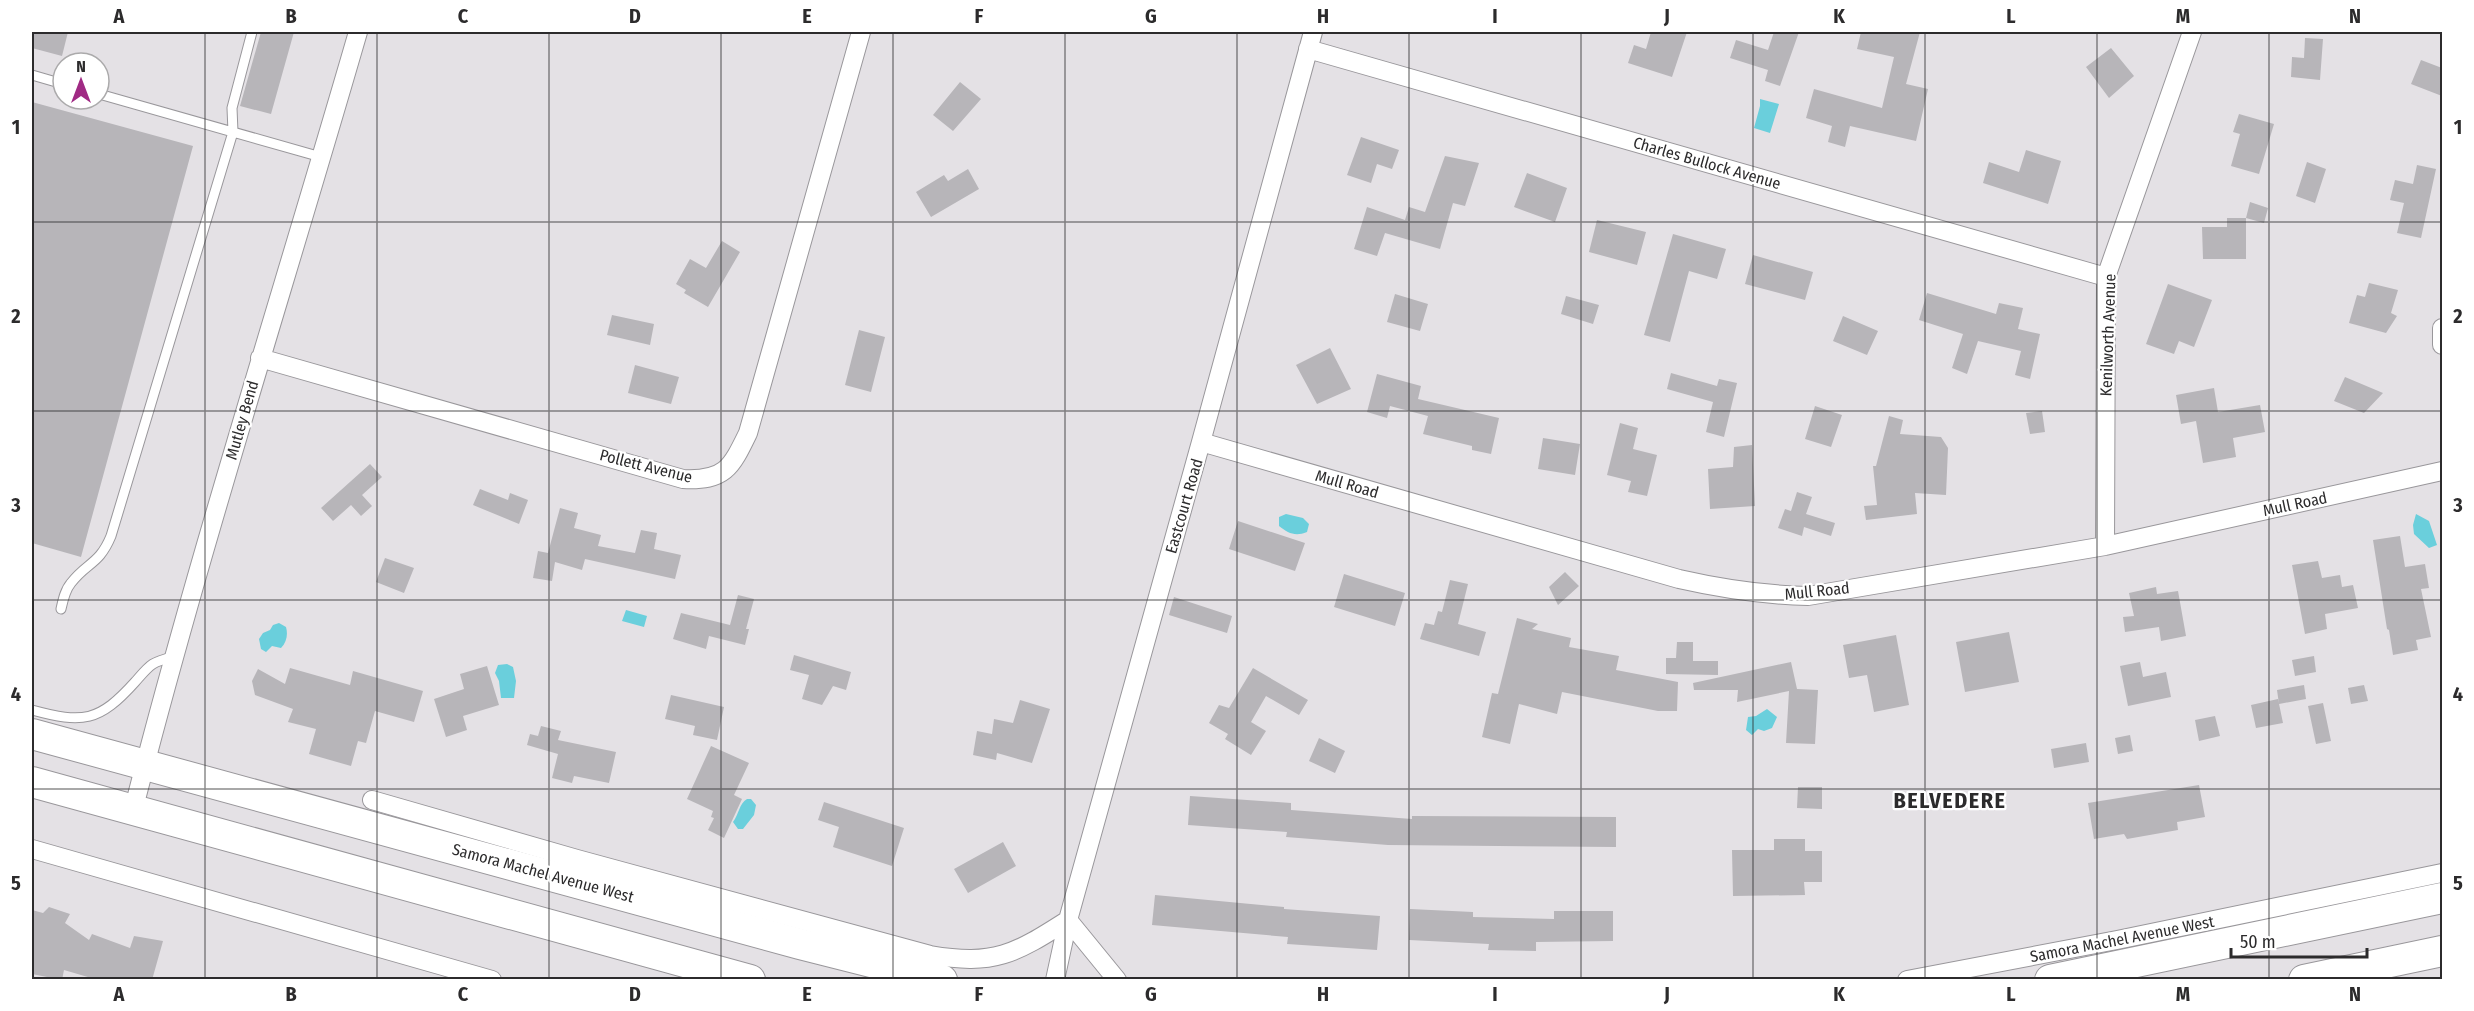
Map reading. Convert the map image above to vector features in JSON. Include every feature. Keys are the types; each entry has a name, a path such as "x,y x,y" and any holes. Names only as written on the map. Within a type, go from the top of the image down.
{"highway":[{"name":"Samora Machel Avenue West","path":"32,734 800,944 942,980"},
{"path":"32,782 750,980"},
{"name":"Samora Machel Avenue West","path":"2050,980 2442,898"},
{"path":"2304,980 2442,951"}],"street":[{"name":"Mutley Bend","path":"133,811 173,657 358,32"},
{"name":"Pollett Avenue","path":"260,357 683,479 704,480 724,472 737,455 748,433 861,32"},
{"name":"Kenilworth Avenue","path":"2105,546 2106,277 2192,32"},
{"name":"Charles Bullock Avenue","path":"1311,40 2106,277"},
{"name":"Eastcourt Road","path":"1055,980 1068,920 1311,40"},
{"path":"2442,328 2442,345"},
{"name":"Mull Road","path":"1201,442 1679,579 1724,590 1767,595 1809,596 2105,546 2442,471"},
{"name":"Samora Machel Avenue West","path":"372,800 577,860 930,956 957,960 981,960 1005,956 1028,946 1068,920"},
{"path":"32,849 492,980"},
{"name":"Samora Machel Avenue West","path":"1907,980 2141,936 2442,873"},
{"path":"1068,920 1117,980"}],"lane":[{"path":"61,609 65,593 72,582 96,562 105,551 111,536 233,132 232,108 252,32"},
{"path":"32,75 51,81"},
{"path":"111,97 321,157"},
{"path":"32,710 70,718 89,718 104,712 117,702 154,661 173,657"}],"water":[{"path":"1760,99 1779,104 1770,133 1754,128"},
{"path":"1286,514 1303,518 1309,524 1307,532 1292,534 1279,526 1279,517"},
{"path":"2416,514 2429,521 2437,545 2429,548 2414,534 2413,525"},
{"path":"626,610 647,616 644,627 622,621"},
{"path":"279,623 286,627 285,643 281,648 272,646 266,652 261,649 259,639 273,625"},
{"path":"507,664 513,667 516,681 514,698 501,698 499,681 495,673 498,665"},
{"path":"1767,709 1777,717 1772,728 1764,731 1758,729 1752,735 1746,730 1748,717 1756,716"},
{"path":"747,799 751,799 756,805 754,815 743,829 738,829 733,822"}],"building":[{"path":"32,32 68,32 63,51 51,51 51,53 32,48"},
{"path":"261,32 294,32 271,114 240,106"},
{"path":"1651,32 1687,32 1672,77 1628,63 1634,45 1646,49"},
{"path":"1774,32 1799,32 1780,86 1765,81 1768,70 1730,58 1736,40 1768,50"},
{"path":"1861,32 1920,32 1906,84 1928,89 1916,141 1850,126 1845,147 1828,142 1832,126 1806,118 1814,89 1882,108 1894,57 1857,49"},
{"path":"2305,38 2323,39 2320,80 2291,77 2292,57 2304,58"},
{"path":"2111,48 2134,76 2109,98 2086,67"},
{"path":"2421,60 2442,68 2442,96 2411,84"},
{"path":"960,82 981,99 953,131 933,115"},
{"path":"32,102 51,107 51,111 65,111 193,146 81,557 32,543"},
{"path":"2239,114 2274,124 2259,174 2231,166 2240,134 2233,132"},
{"path":"1361,137 1399,150 1392,169 1377,164 1371,183 1347,175"},
{"path":"2026,150 2061,161 2048,204 1983,183 1989,162 2019,172"},
{"path":"1445,156 1479,163 1465,206 1453,203 1440,249 1385,233 1377,256 1354,249 1367,207 1405,220 1409,207 1425,212"},
{"path":"2307,162 2326,169 2315,203 2296,196"},
{"path":"2417,165 2436,169 2421,238 2397,233 2404,203 2390,200 2395,180 2413,184"},
{"path":"968,169 979,189 931,217 916,192 944,175 948,181"},
{"path":"1527,173 1567,188 1555,222 1514,207"},
{"path":"2250,202 2268,208 2264,223 2246,218"},
{"path":"2227,218 2246,218 2246,259 2203,259 2202,227 2227,227"},
{"path":"1597,220 1646,232 1637,265 1589,252"},
{"path":"1673,234 1726,249 1717,279 1689,271 1670,342 1644,335"},
{"path":"722,241 740,252 708,307 684,293 686,290 676,284 690,259 706,268"},
{"path":"1753,255 1813,272 1805,300 1745,284"},
{"path":"2369,283 2398,290 2391,313 2397,316 2386,333 2349,323 2357,295 2365,297"},
{"path":"2168,284 2212,300 2194,347 2179,341 2174,354 2146,344"},
{"path":"1927,293 1996,314 1999,303 2023,308 2018,329 2040,334 2030,379 2015,375 2021,351 1978,341 1967,374 1952,368 1963,334 1919,320"},
{"path":"1395,294 1428,304 1420,331 1387,322"},
{"path":"1566,296 1599,305 1593,324 1561,314"},
{"path":"612,315 654,324 650,345 607,335"},
{"path":"1843,316 1878,331 1867,355 1833,341"},
{"path":"859,330 885,337 871,392 845,385"},
{"path":"1330,348 1351,389 1317,404 1296,365"},
{"path":"635,365 679,377 671,404 628,393"},
{"path":"1671,373 1717,386 1719,379 1737,383 1724,437 1706,432 1713,402 1667,389"},
{"path":"1377,374 1421,386 1418,399 1499,418 1491,454 1472,450 1472,446 1423,434 1428,416 1390,406 1387,418 1367,412"},
{"path":"2345,377 2383,393 2364,413 2334,401"},
{"path":"2214,388 2218,412 2260,405 2265,432 2233,438 2236,457 2203,463 2196,421 2181,424 2176,395"},
{"path":"1815,406 1842,415 1831,447 1805,439"},
{"path":"2042,411 2045,432 2030,434 2026,413"},
{"path":"1889,416 1903,420 1900,434 1941,437 1948,448 1946,495 1915,493 1917,514 1866,520 1864,506 1877,505 1873,466 1876,466"},
{"path":"1620,423 1638,428 1633,449 1657,455 1647,496 1628,492 1631,481 1607,475"},
{"path":"1543,438 1580,444 1575,475 1538,469"},
{"path":"1752,445 1755,506 1710,509 1708,469 1733,467 1734,447"},
{"path":"370,464 382,477 362,495 372,506 361,516 351,505 333,521 321,508"},
{"path":"480,489 508,500 510,493 528,500 519,524 473,505"},
{"path":"1797,492 1812,497 1806,514 1835,523 1831,536 1804,527 1802,536 1778,528 1785,509 1791,511"},
{"path":"560,508 578,513 574,528 601,535 598,546 635,553 641,530 657,533 654,549 681,555 675,579 585,559 582,570 555,562 552,581 533,578 538,551 548,553"},
{"path":"1238,521 1305,543 1295,571 1229,549"},
{"path":"2400,536 2405,567 2425,564 2429,588 2421,589 2431,637 2416,640 2418,650 2393,655 2373,540"},
{"path":"385,558 414,568 404,593 376,582"},
{"path":"2318,561 2322,578 2340,575 2342,587 2353,585 2358,608 2325,614 2327,629 2305,634 2292,565"},
{"path":"1565,572 1579,586 1558,605 1549,587"},
{"path":"1344,574 1405,593 1395,626 1334,607"},
{"path":"1450,580 1468,584 1458,624 1486,632 1479,656 1420,639 1425,623 1434,625 1438,611 1442,612"},
{"path":"2156,587 2157,594 2178,591 2186,636 2161,641 2159,627 2125,632 2123,617 2134,616 2129,593"},
{"path":"738,595 754,599 746,629 749,629 745,645 709,636 706,649 673,639 681,613 730,625"},
{"path":"1174,597 1232,616 1227,633 1169,615"},
{"path":"1517,618 1538,624 1532,629 1571,638 1569,647 1619,656 1616,670 1678,682 1677,711 1658,711 1562,692 1557,714 1519,704 1510,744 1482,737 1492,693 1498,694"},
{"path":"2009,632 2019,682 1965,692 1956,642"},
{"path":"1896,635 1909,705 1874,712 1867,675 1849,678 1843,645"},
{"path":"1677,642 1693,642 1693,661 1718,661 1718,675 1666,674 1666,658 1676,658"},
{"path":"794,655 851,672 846,690 833,686 822,705 802,699 809,675 790,670"},
{"path":"2314,656 2316,672 2295,676 2292,660"},
{"path":"1791,662 1797,689 1818,690 1815,744 1786,743 1789,691 1737,702 1738,690 1694,690 1693,683"},
{"path":"2140,662 2143,677 2166,672 2171,697 2128,706 2120,666"},
{"path":"487,666 499,705 463,716 467,730 446,737 434,699 464,689 460,674"},
{"path":"290,668 350,685 353,671 423,691 414,722 375,711 366,743 358,741 351,766 309,754 316,729 288,722 293,709 255,695 252,681 258,669 285,684"},
{"path":"1253,668 1308,700 1299,715 1266,696 1251,722 1266,731 1251,755 1225,739 1228,734 1209,723 1219,705 1229,708"},
{"path":"2304,685 2306,699 2279,704 2277,690"},
{"path":"2364,685 2368,701 2351,704 2348,688"},
{"path":"671,695 724,707 717,740 693,735 695,726 665,719"},
{"path":"2278,699 2283,723 2256,728 2251,705"},
{"path":"1020,700 1050,709 1032,763 997,753 996,760 973,755 977,731 992,734 994,719 1013,723"},
{"path":"2323,703 2331,741 2316,744 2308,706"},
{"path":"2215,716 2220,736 2199,741 2195,720"},
{"path":"541,726 561,731 558,740 616,752 609,783 574,776 572,783 552,778 558,754 527,745 530,734 538,736"},
{"path":"2130,735 2133,751 2118,754 2115,738"},
{"path":"1319,738 1345,751 1335,773 1309,761"},
{"path":"2086,743 2089,762 2054,768 2051,749"},
{"path":"711,746 749,763 734,795 742,799 724,838 708,830 714,818 711,817 713,811 687,799"},
{"path":"2199,785 2205,817 2177,822 2178,830 2127,839 2124,834 2094,839 2088,803"},
{"path":"1798,787 1822,787 1822,809 1797,808"},
{"path":"1190,796 1291,803 1291,810 1412,819 1412,816 1616,817 1616,847 1388,845 1286,837 1287,832 1188,825"},
{"path":"824,802 904,828 892,866 833,847 839,827 818,820"},
{"path":"1774,839 1805,839 1805,851 1822,851 1822,882 1804,882 1805,895 1733,896 1732,850 1774,850"},
{"path":"1003,842 1016,866 968,893 954,869"},
{"path":"1155,895 1284,907 1284,909 1380,916 1377,950 1287,944 1288,937 1152,925"},
{"path":"49,907 70,914 65,923 89,940 92,934 130,948 134,936 163,941 152,980 98,980 64,970 62,980 32,974 34,942 32,942 32,910 43,913"},
{"path":"1410,909 1473,912 1473,917 1554,919 1554,911 1613,911 1613,941 1536,942 1536,951 1488,950 1489,944 1409,940"}],"district":[{"name":"BELVEDERE","path":"1950,800"}]}
